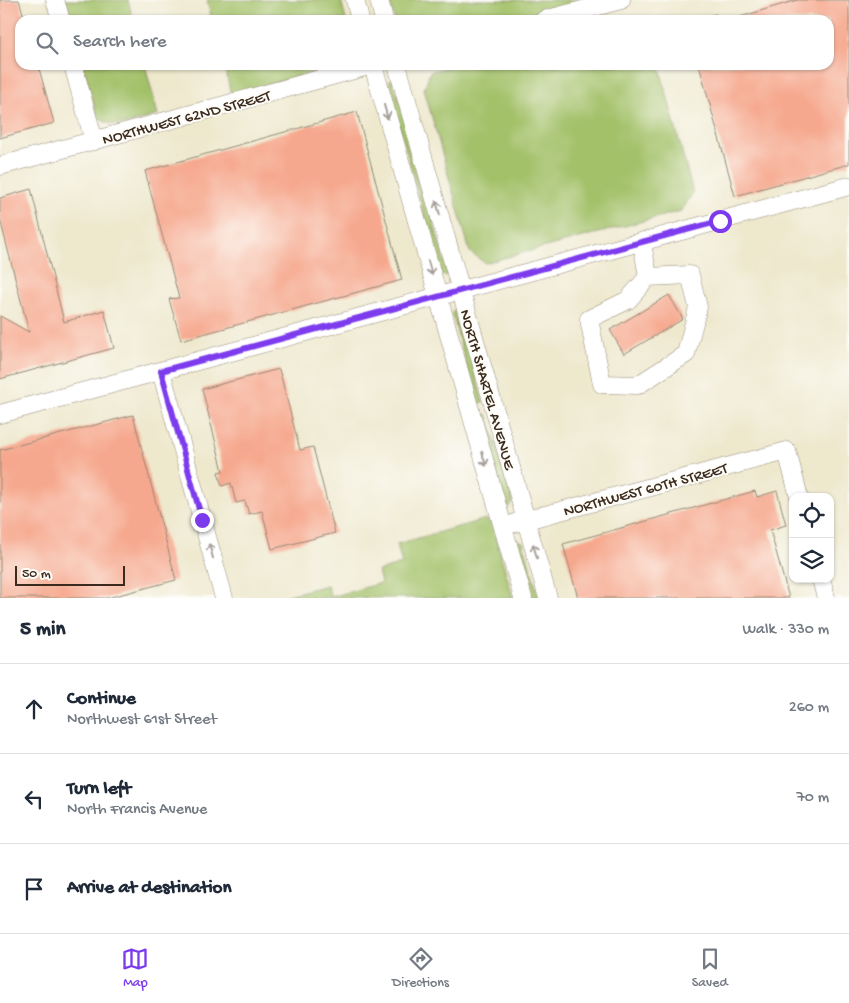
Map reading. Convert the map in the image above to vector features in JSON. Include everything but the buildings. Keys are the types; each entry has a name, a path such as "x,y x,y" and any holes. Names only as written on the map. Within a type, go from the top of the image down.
{"street":[{"path":"55,0 60,15"},
{"path":"355,0 359,15"},
{"path":"379,0 383,15"},
{"path":"563,15 621,0"},
{"path":"74,70 94,141"},
{"name":"NORTHWEST 62ND STREET","path":"0,166 354,70"},
{"name":"NORTH SHARTEL AVENUE","path":"373,70 523,598"},
{"name":"NORTH SHARTEL AVENUE","path":"398,70 548,598"},
{"path":"0,414 849,186"},
{"path":"642,243 648,277"},
{"path":"690,275 698,307 686,354 638,385 602,384 589,319 628,300 648,277 690,275"},
{"path":"161,371 224,598"},
{"name":"NORTHWEST 60TH STREET","path":"502,526 787,450 798,493"},
{"path":"822,583 826,598"}],"green space":[{"path":"64,0 128,0 132,15 68,15"},
{"path":"207,0 341,0 345,15 211,15"},
{"path":"389,0 586,0 530,15 394,15"},
{"path":"84,70 146,70 158,115 118,125 103,121 97,115"},
{"path":"225,70 323,70 231,94"},
{"path":"437,70 660,70 693,193 681,211 485,263 470,252 424,89 430,72"},
{"path":"390,80 393,80 448,274 445,276 441,274 388,86"},
{"path":"454,310 459,313 483,402 477,404 452,313"},
{"path":"487,414 513,503 509,507 506,505 480,416"},
{"path":"486,519 492,524 513,598 277,598 327,585 331,597 381,583 378,571 402,564 397,544"},
{"path":"518,540 523,542 539,598 531,598 516,542"}],"route":[{"path":"202,520 161,371 720,221"}]}
